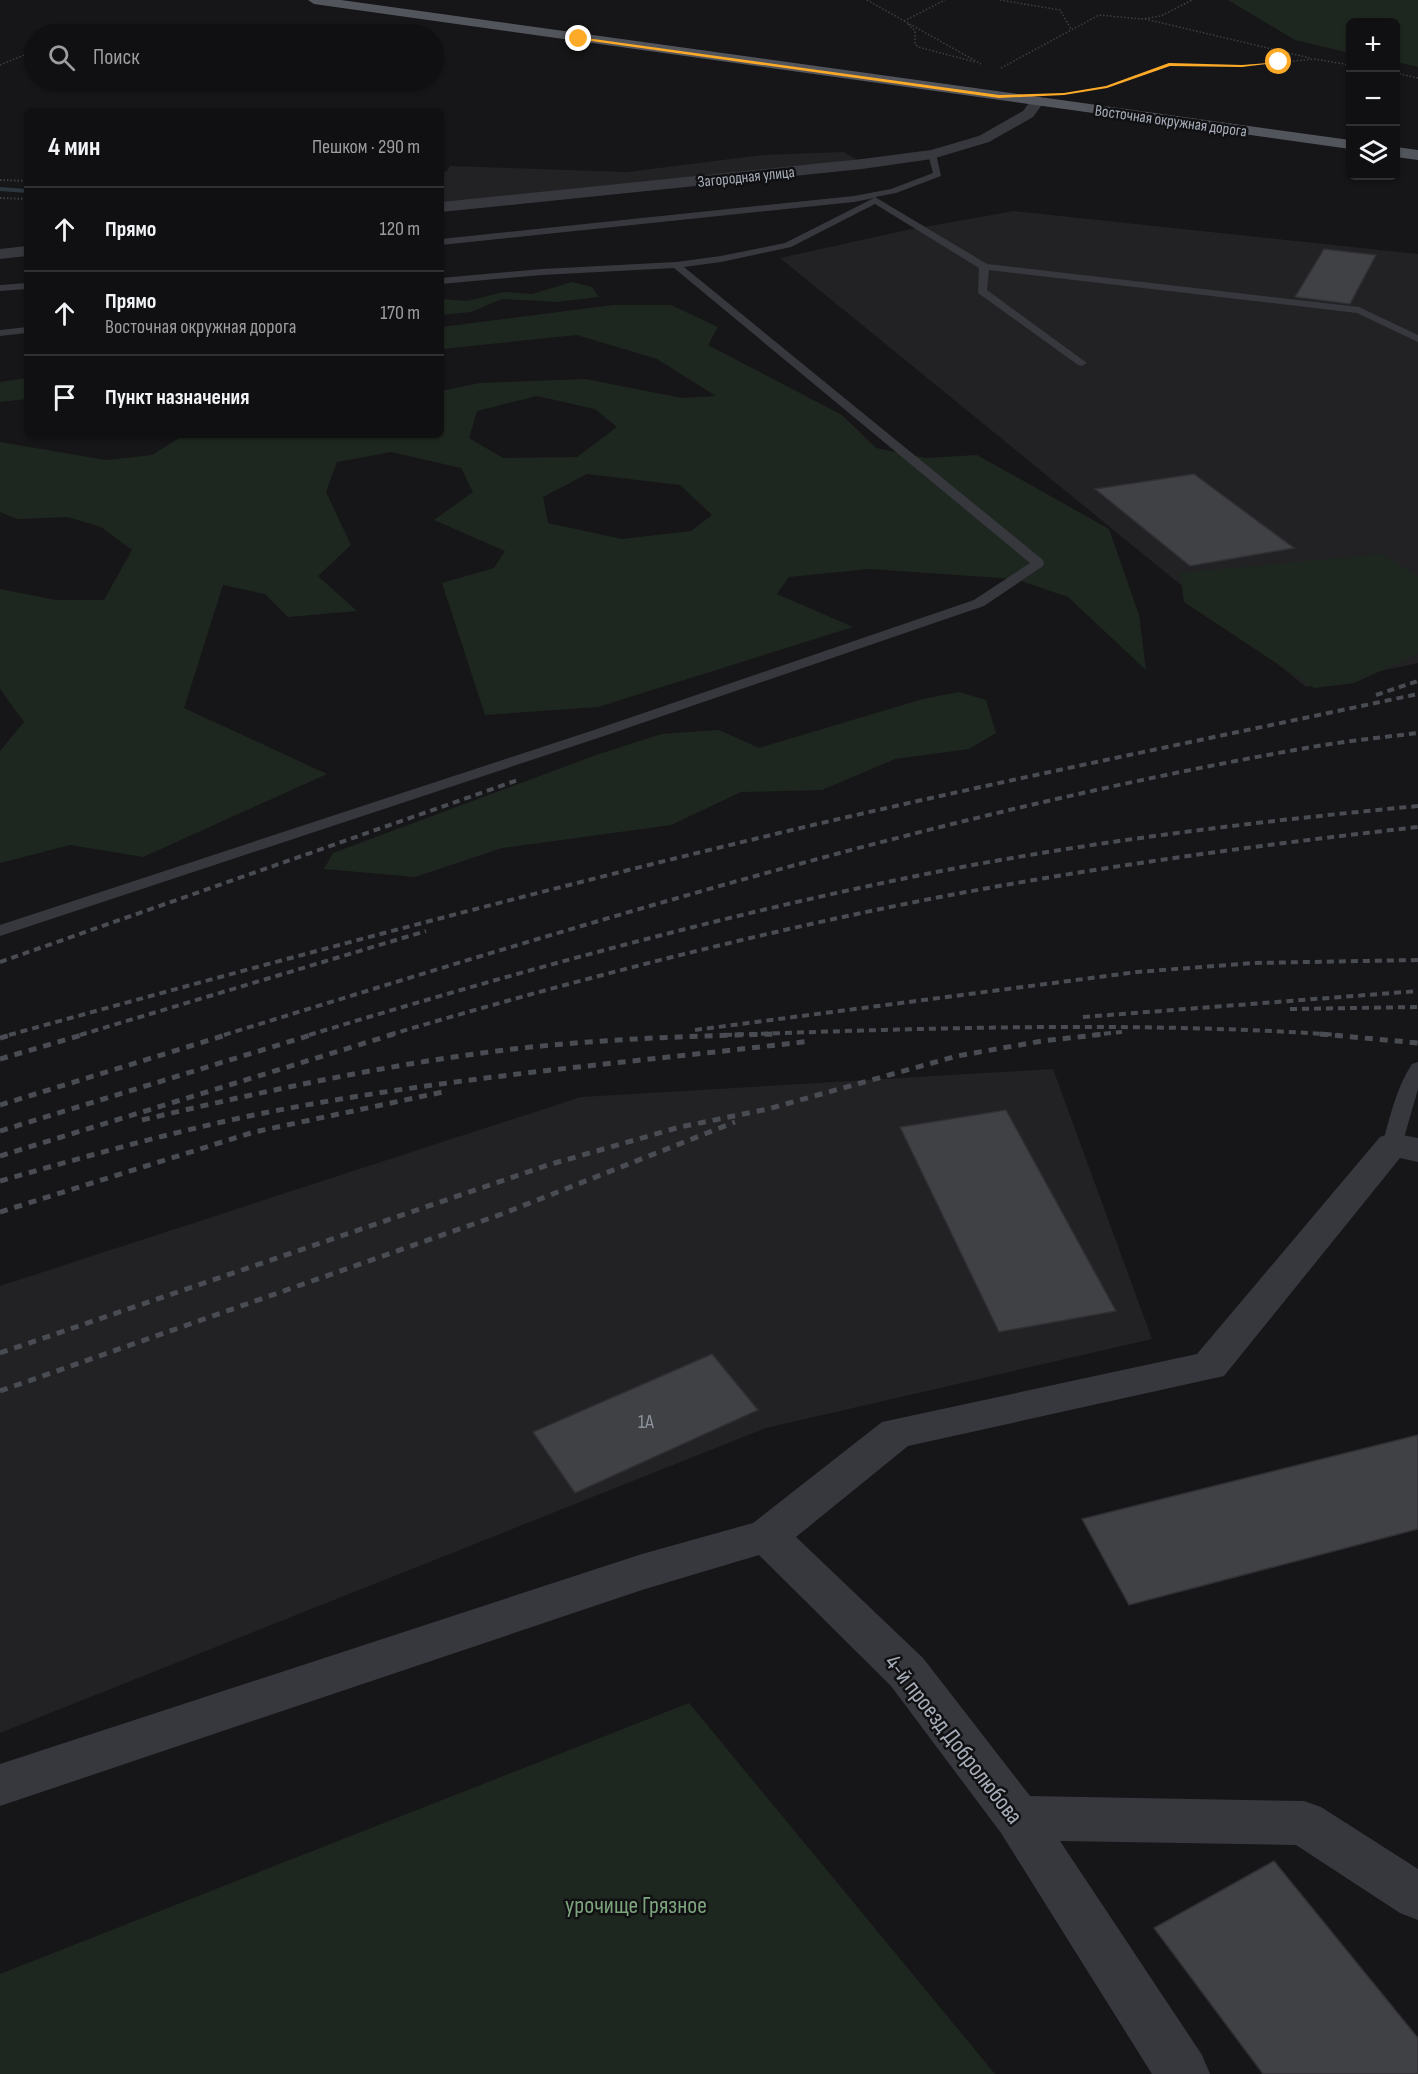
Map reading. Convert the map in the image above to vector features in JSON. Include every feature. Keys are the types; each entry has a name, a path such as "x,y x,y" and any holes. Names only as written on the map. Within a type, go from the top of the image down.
{"main road":[{"name":"Восточная окружная дорога","path":"314,0 1346,144"},
{"path":"1400,153 1418,155"}],"street":[{"name":"Загородная улица","path":"444,207 862,164 932,154 984,139 1028,114 1037,102"},
{"path":"0,244 24,245"},
{"path":"0,254 24,251"},
{"path":"0,1785 642,1572 767,1536 897,1433 1210,1366 1405,1148"},
{"name":"4-й проезд Добролюбова","path":"767,1536 907,1672 1018,1818 1184,2074"},
{"path":"1018,1818 1304,1823 1418,1897"}],"lane":[{"path":"444,281 542,272 676,265 721,259 788,245 893,191 938,174 932,154"},
{"path":"444,242 854,199 893,191"},
{"path":"875,200 984,267 1359,310 1418,339"},
{"path":"0,931 610,729 980,603 1038,563 676,265"},
{"path":"984,267 982,291 1082,363"},
{"path":"0,288 24,286"},
{"path":"0,333 24,330"},
{"path":"1405,1148 1407,1093 1418,1068"}],"path":[{"path":"867,0 908,24 915,31 915,44 918,48 981,64"},
{"path":"904,21 945,0"},
{"path":"1000,0 1060,10 1071,29"},
{"path":"1141,19 1161,16 1192,0"},
{"path":"992,72 1099,15 1141,19 1346,64"},
{"path":"908,24 992,72 999,97"},
{"path":"0,64 24,55"},
{"path":"1116,83 1169,64 1242,66 1315,59"},
{"path":"1400,74 1418,78"},
{"path":"0,180 24,180"},
{"path":"0,198 24,199"}],"shaded area":[{"path":"844,152 857,160 444,203 444,172 450,166 627,172 762,155"},
{"path":"1014,211 1418,254 1418,663 1306,687 780,258 907,230"},
{"path":"1053,1069 1152,1339 766,1428 0,1733 0,1286 581,1097"}],"green space":[{"path":"1228,0 1418,0 1418,67 1400,63 1400,18 1346,18 1346,52 1295,40"},
{"path":"572,282 592,287 599,297 557,302 502,299 471,312 444,315 444,299 467,301 504,292 532,294"},
{"path":"613,305 671,305 718,327 708,345 842,415 876,448 926,458 977,455 1109,529 1139,615 1146,670 1068,597 1015,579 870,569 789,577 777,594 853,627 598,707 485,715 442,583 494,568 505,551 434,520 473,492 461,468 391,452 337,462 326,492 351,545 318,576 357,611 288,617 265,594 223,585 184,708 327,774 143,857 70,845 0,863 0,751 24,722 0,689 0,589 56,600 104,600 132,550 101,527 68,517 17,519 0,512 0,442 106,460 152,455 179,438 444,438 444,390 480,383 585,379 682,398 716,396 657,359 577,335 444,349 444,327","holes":["537,396 595,409 617,427 577,457 503,458 469,438 477,411","587,474 680,485 712,515 691,531 622,539 548,523 543,497"]},
{"path":"24,378 24,399 0,402 0,382"},
{"path":"1382,554 1418,576 1418,654 1354,683 1314,688 1184,602 1180,573"},
{"path":"959,692 986,700 996,733 969,749 895,759 822,790 741,792 671,825 502,848 415,877 324,869 333,853 599,754 662,734 719,730 759,748 923,699"},
{"name":"урочище Грязное","path":"689,1703 995,2074 0,2074 0,1974"}],"building":[{"path":"1324,249 1376,255 1350,304 1295,297"},
{"path":"1194,474 1294,548 1190,566 1095,489"},
{"path":"1006,1110 1116,1311 999,1332 900,1127"},
{"path":"712,1354 758,1410 575,1493 533,1432"},
{"path":"1418,1435 1418,1529 1129,1605 1082,1519"},
{"path":"1274,1861 1418,2038 1418,2074 1263,2074 1154,1928"}],"waterway":[{"path":"0,189 24,191"}],"railway":[{"path":"1376,695 1418,681"},
{"path":"9,1035 410,926 712,849 964,791 1418,694"},
{"path":"224,1035 622,914 889,840 1159,776 1310,747 1418,733"},
{"path":"0,962 518,780"},
{"path":"309,1035 460,990 689,928 921,875 1168,834 1418,806"},
{"path":"389,1035 638,966 890,907 1021,882 1153,861 1418,827"},
{"path":"80,1035 426,931"},
{"path":"695,1030 1137,972 1254,963 1418,960"},
{"path":"1083,1017 1418,991"},
{"path":"1290,1009 1418,1007"},
{"path":"725,1035 1033,1027 1187,1028 1340,1035"},
{"path":"1092,1035 1122,1032"},
{"path":"0,1038 15,1034"},
{"path":"0,1059 85,1034"},
{"path":"0,1105 229,1034"},
{"path":"0,1131 314,1034"},
{"path":"0,1156 394,1034"},
{"path":"142,1120 327,1079 466,1055 612,1040 777,1034"},
{"path":"0,1353 548,1165 680,1127 768,1109 957,1056 1042,1041 1105,1034"},
{"path":"1320,1034 1418,1043"},
{"path":"0,1181 190,1130 323,1102 532,1072 811,1041"},
{"path":"0,1212 254,1132 443,1092"},
{"path":"0,1391 502,1214 735,1122"}],"route":[{"path":"579,39 999,97 1064,94 1107,87 1169,64 1242,66 1279,62"}]}
